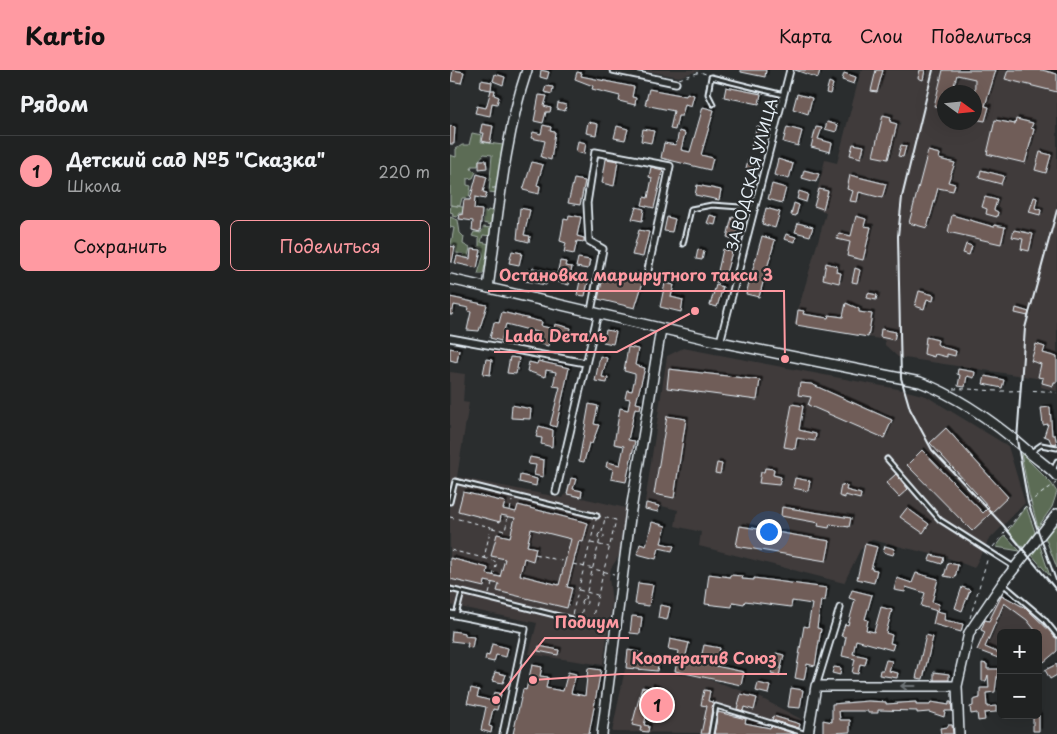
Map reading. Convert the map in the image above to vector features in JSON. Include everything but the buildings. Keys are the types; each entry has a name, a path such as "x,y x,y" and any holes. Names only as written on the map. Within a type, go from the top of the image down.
{"street":[{"path":"488,288 503,185 520,92 527,70"},
{"path":"613,70 676,83"},
{"name":"ЗАВОДСКАЯ УЛИЦА","path":"720,342 785,96 790,70"},
{"path":"556,492 586,363 603,249 589,241 587,202 595,152 670,166 648,270"},
{"path":"450,279 720,342 910,380 942,390 1017,440 1055,473"},
{"path":"602,734 631,510 661,329"},
{"path":"450,338 586,363"},
{"path":"959,734 957,686 969,634 1014,567 1057,514"},
{"path":"808,734 816,686 840,608"},
{"path":"453,614 526,629 503,734"},
{"path":"816,686 957,686"}],"lane":[{"path":"711,70 708,94 713,104"},
{"path":"711,77 785,96"},
{"path":"683,244 690,209 712,204 755,208"},
{"path":"1030,453 1041,445 1057,448"},
{"path":"888,459 940,520 1014,567"},
{"path":"1055,473 1057,461"},
{"path":"450,502 455,481 596,516"},
{"path":"1002,584 1044,619 1057,635"},
{"path":"450,589 571,619"},
{"path":"453,614 462,592"},
{"path":"711,734 716,706 808,734"}],"path":[{"path":"676,83 679,79 700,72 711,77"},
{"path":"942,390 969,388 1000,391 1040,389 1057,393"},
{"path":"969,621 990,552 1028,503 1057,483"},
{"path":"510,510 514,495"},
{"path":"596,516 616,520 591,624 571,619 596,516"},
{"path":"450,517 505,531 508,517"},
{"path":"598,536 601,533 605,518"},
{"path":"484,558 491,527"},
{"path":"601,533 604,537 612,539"},
{"path":"580,621 584,605 588,602 585,599 600,539 592,534"},
{"path":"600,539 604,537"},
{"path":"590,543 610,548"},
{"path":"450,550 497,562 493,576"},
{"path":"535,554 565,562"},
{"path":"573,564 610,573"},
{"path":"488,598 492,582"},
{"path":"578,590 598,595"},
{"path":"576,600 582,601 585,599"},
{"path":"582,601 584,605"}],"shaded area":[{"path":"640,70 701,70 679,77"},
{"path":"861,70 1057,70 1057,391 1041,387 1042,379 898,357 885,345 885,340 794,324 826,213 813,207 825,160 837,163"},
{"path":"683,348 926,396 1008,446 1025,503 988,541 974,568 948,558 872,540 860,550 844,583 699,546 701,532 675,526 678,510 645,502 667,356"},
{"path":"450,372 465,374 463,402 469,403 457,477 563,498 565,494 626,508 619,556 611,568 609,578 612,603 603,665 529,654 537,623 450,605"},
{"path":"1000,594 1036,613 1057,638 1057,652 1042,663 1042,629 997,629 997,658 976,650 984,632 980,630 985,619 988,620"},
{"path":"625,669 702,677 757,696 801,719 799,734 612,732"}],"green space":[{"path":"472,133 482,135 481,142 503,145 498,187 492,188 498,190 497,193 489,192 492,155 484,154 479,160 478,166 472,166 471,169 476,172 473,178 467,179 467,185 471,186 469,198 462,198 460,206 450,205 450,155 456,157 456,149 462,145 469,145"},
{"path":"451,205 474,209 472,214 459,213 457,217 452,216 453,213 450,212"},
{"path":"488,210 495,212 491,225 483,223 484,212"},
{"path":"450,217 458,220 460,233 464,237 463,244 470,248 467,261 464,260 464,254 456,253 456,246 451,244 454,228 450,227"},
{"path":"483,227 491,228 491,236 483,235 481,242 490,244 483,274 478,274 483,256 482,248 479,247 479,238 472,236 474,232 481,233"},
{"path":"1021,453 1051,483 1057,492 1052,507 1038,527 1029,495"},
{"path":"1026,506 1035,532 1024,548 1008,531"},
{"path":"1057,523 1057,568 1045,537"},
{"path":"1005,535 1020,551 996,547"},
{"path":"1039,543 1050,576 1030,553"}],"railway":[{"path":"933,70 902,197 898,236 901,378 910,409 932,450 1003,525 1057,591"},
{"path":"1057,210 1025,328 1017,440 1028,503 1057,583"}],"place":[{"name":"Lada Dеталь","path":"695,311"},
{"name":"Остановка маршрутного такси 3","path":"785,359"},
{"name":"Кооператив Союз","path":"533,680"},
{"name":"Подиум","path":"496,700"},
{"name":"Детский сад №5 \"Сказка\"","path":"657,705"}]}
